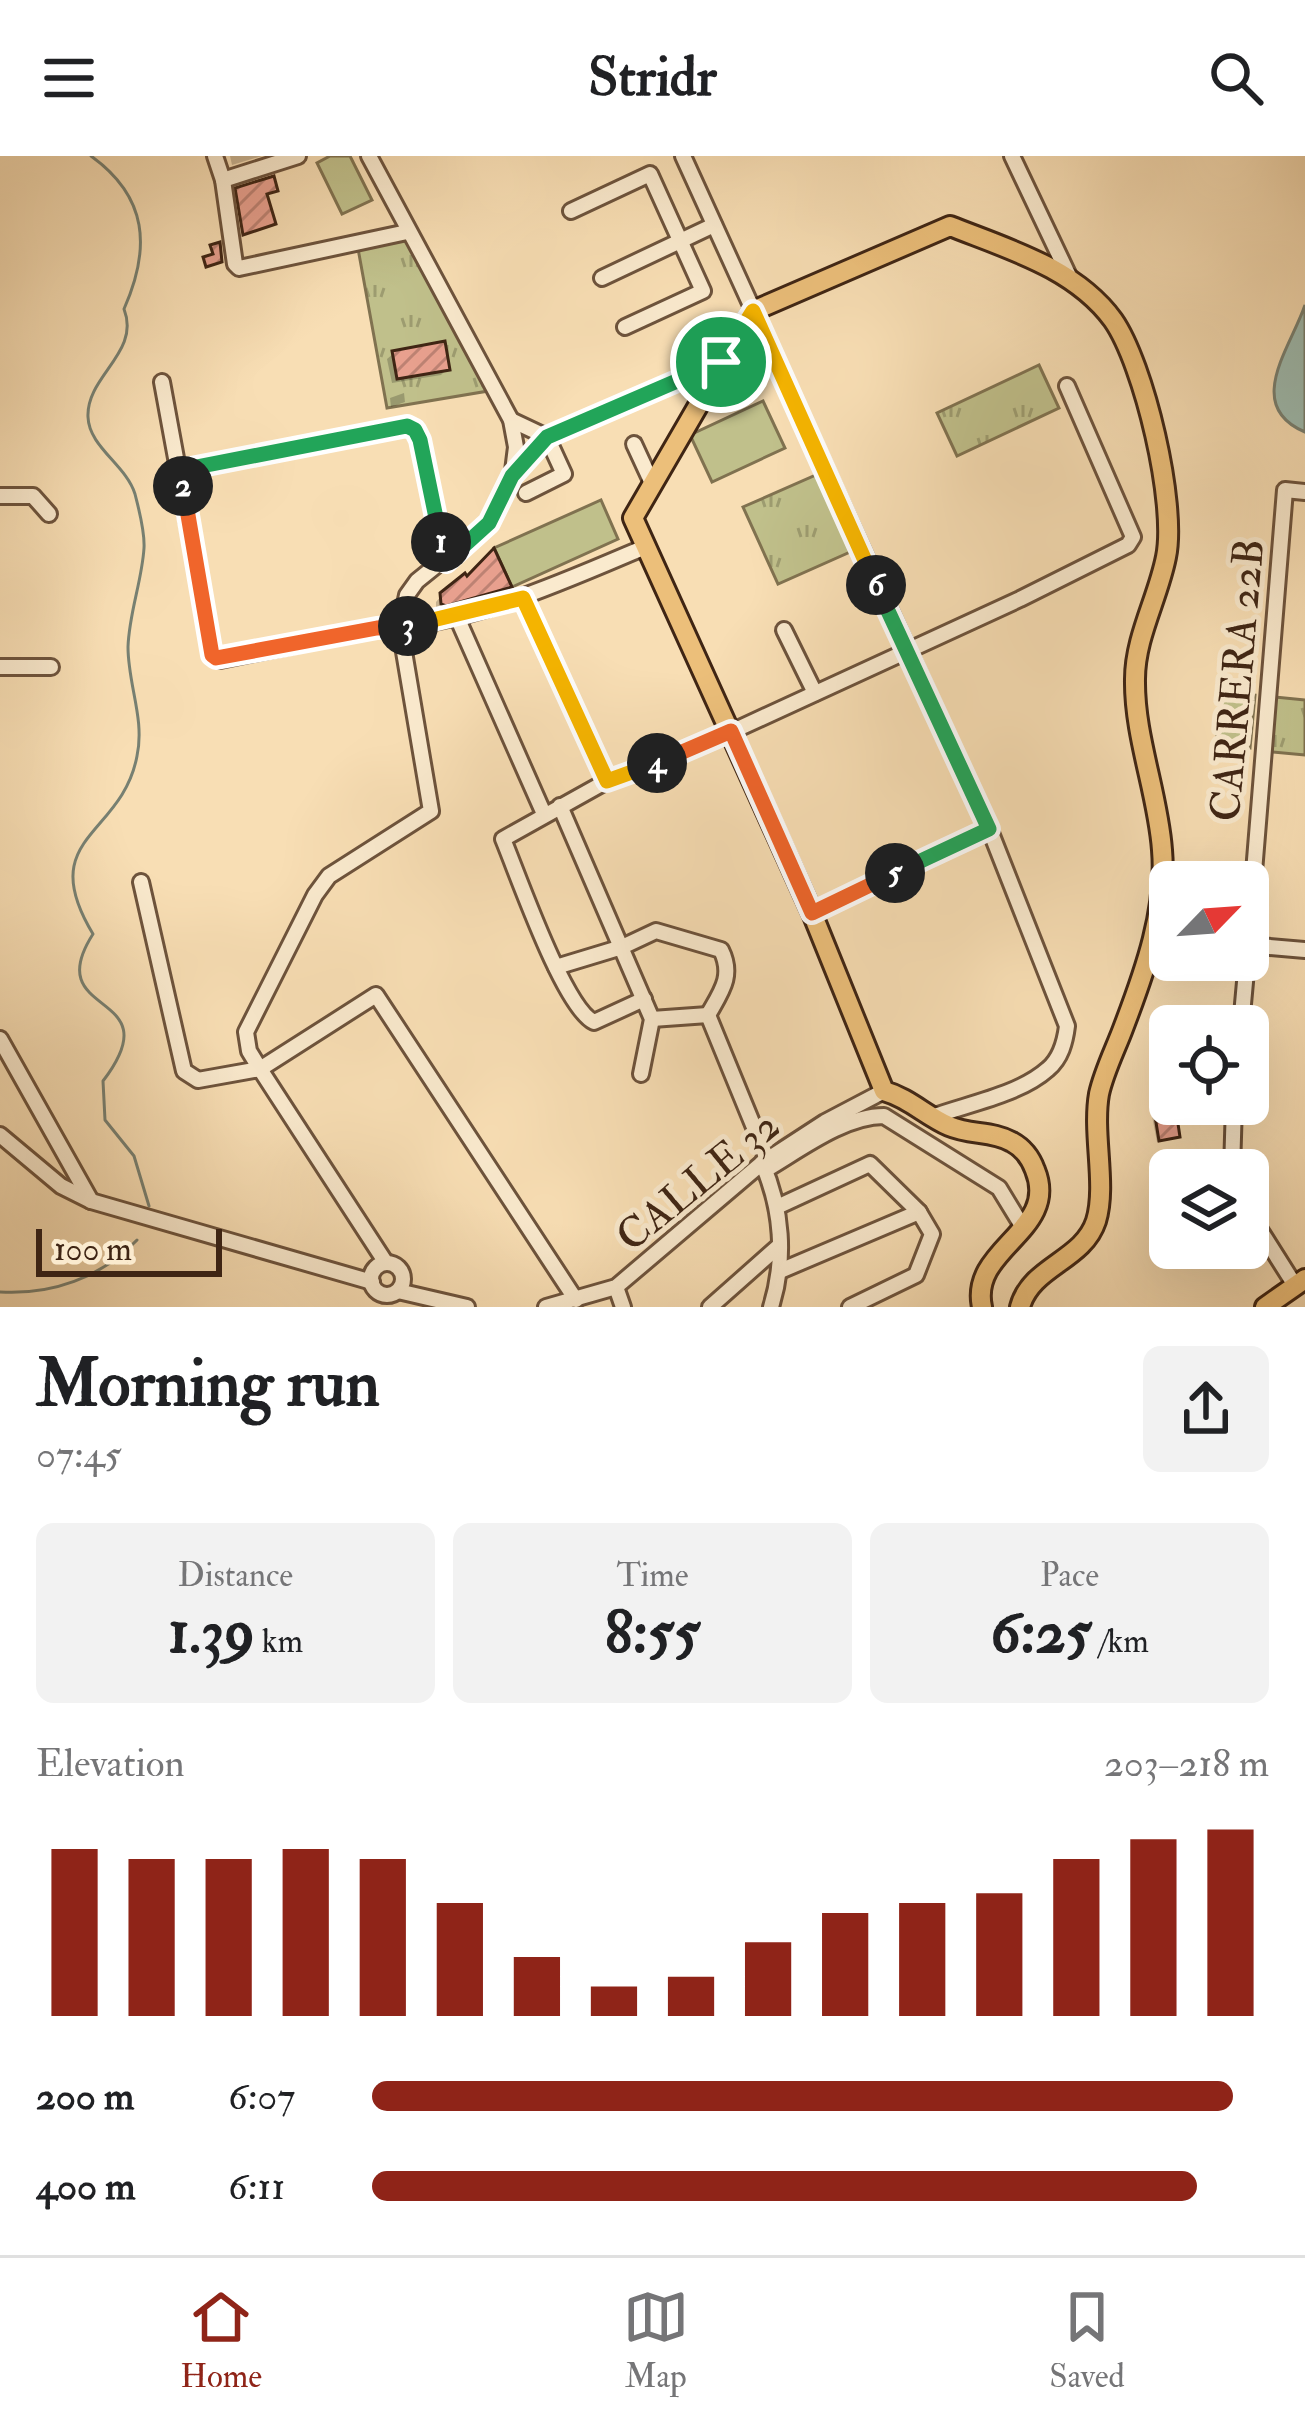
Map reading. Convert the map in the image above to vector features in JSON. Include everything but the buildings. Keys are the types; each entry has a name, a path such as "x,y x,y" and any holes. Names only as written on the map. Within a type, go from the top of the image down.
{"main road":[{"path":"982,1307 980,1284 986,1267 1024,1229 1041,1202 1042,1190 1032,1163 1018,1144 964,1132 902,1096 884,1091 812,913 632,518 753,311 950,226 1069,276 1112,320 1128,348 1155,436 1170,524 1166,557 1134,674 1162,848 1163,883 1133,1001 1100,1089 1098,1214 1092,1233 1031,1283 1020,1307"},
{"path":"1265,1307 1301,1283"}],"street":[{"path":"214,156 223,180 238,268 407,232"},
{"path":"223,180 298,156"},
{"path":"369,156 511,420 516,447 512,476"},
{"path":"682,156 989,829 1067,1026 1064,1047 1048,1069 1016,1087 932,1117"},
{"path":"1012,156 1069,276"},
{"path":"571,211 650,174 703,291 625,327"},
{"path":"602,278 714,225"},
{"path":"466,1307 393,1295 377,1271 369,1235 249,1051 246,1032 314,895 329,876 431,811 400,628 407,595 417,581 489,523 512,476 547,437 721,362"},
{"path":"162,382 216,658 377,628 400,628 523,598 645,547"},
{"path":"644,999 594,1022 583,1017 556,967 503,839 607,781 731,731 1128,545 1133,537 1067,386"},
{"path":"511,420 547,437 564,474 526,493"},
{"path":"181,470 407,426 420,440 446,562"},
{"path":"634,444 652,483"},
{"name":"CARRERA 22B","path":"1255,861 1285,490 1305,492"},
{"path":"0,496 33,496 49,514"},
{"path":"523,598 607,781"},
{"path":"456,615 544,814"},
{"path":"784,631 815,692"},
{"path":"0,667 51,667"},
{"path":"560,806 652,1019 641,1074"},
{"path":"812,913 989,829"},
{"path":"141,882 184,1071 198,1080 260,1069 376,995 576,1300"},
{"path":"556,967 656,931 721,950 728,965 727,982 708,1016"},
{"path":"1269,947 1305,950"},
{"path":"652,1019 708,1016"},
{"path":"708,1016 777,1207 784,1307"},
{"path":"0,1039 91,1202"},
{"name":"CALLE 32","path":"546,1307 616,1287 730,1186 865,1098 884,1091"},
{"path":"765,1164 867,1116 884,1116 999,1188 1024,1229"},
{"path":"0,1135 62,1186 91,1202 334,1273 397,1266 393,1295"},
{"path":"777,1207 870,1165 920,1212 932,1234 916,1275 850,1307"},
{"path":"771,1307 780,1276 920,1212"},
{"path":"1269,1239 1301,1283"},
{"path":"710,1307 780,1244"},
{"path":"616,1287 623,1307"}],"green space":[{"path":"330,156 350,156 372,200 342,214 317,163"},
{"path":"407,232 494,390 387,408 357,243"},
{"path":"1039,365 1059,408 957,456 937,413"},
{"path":"763,401 785,448 712,482 690,435"},
{"path":"825,471 859,548 778,584 743,507"},
{"path":"601,500 618,539 512,587 494,548"},
{"path":"1221,692 1255,695 1250,748 1216,744"},
{"path":"1266,696 1305,700 1305,755 1263,751"}],"water":[{"path":"1305,305 1305,432 1287,421 1277,407 1274,391 1282,357"}],"waterway":[{"path":"91,156 124,189 139,225 138,265 124,309 125,339 95,389 88,417 94,438 135,494 144,548 128,647 139,729 137,756 116,804 77,856 73,876 77,902 93,934 81,961 81,980 117,1016 124,1031 121,1052 103,1081 105,1120 134,1156 149,1206"},
{"path":"0,1292 38,1290 74,1281 108,1265 137,1240"}],"route":[{"path":"753,311 989,829 812,913 731,731 607,781 523,598 400,628 377,628 220,660 212,655 181,470 407,426 420,440 446,562 489,523 512,476 547,437 721,362 753,311"}]}
